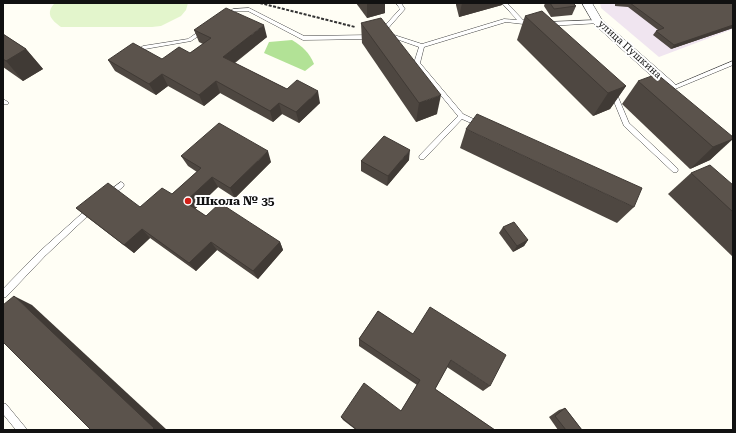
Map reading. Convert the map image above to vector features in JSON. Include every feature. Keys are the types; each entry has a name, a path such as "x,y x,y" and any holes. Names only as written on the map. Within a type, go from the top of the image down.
{"street":[{"name":"улица Пушкина","path":"587,3 598,22 685,98"}],"lane":[{"path":"222,18 235,10 249,9 303,38 372,36 381,33 403,9 398,3"},
{"path":"504,3 522,22"},
{"path":"381,33 422,46 506,20 543,25 598,22"},
{"path":"132,55 143,48 189,40 209,27"},
{"path":"422,46 417,63 461,116 490,129"},
{"path":"673,88 733,63"},
{"path":"610,89 615,94 626,124 675,170"},
{"path":"422,157 461,116"},
{"path":"3,294 81,216 121,185"},
{"path":"3,407 22,430"}],"path":[{"path":"260,3 359,28"}],"shaded area":[{"path":"600,3 733,3 733,29 659,57 601,8"}],"green space":[{"path":"55,3 188,3 186,10 181,16 161,26 61,27 54,22 50,16 50,10"},
{"path":"292,40 305,50 314,64 305,71 264,53 269,42"}],"building":[{"path":"550,3 573,3 576,6 554,9"},
{"path":"630,3 733,3 733,25 674,45 656,31 664,28"},
{"path":"226,8 264,25 223,57 287,89 297,80 318,91 296,112 279,103 270,111 216,81 199,95 162,74 149,84 108,60 133,43 162,59 179,47 190,53 211,38 194,30"},
{"path":"542,11 626,86 608,93 525,16"},
{"path":"381,18 441,95 419,103 361,23"},
{"path":"3,34 26,49 6,61 3,59"},
{"path":"657,74 733,137 733,139 713,147 638,81"},
{"path":"477,114 642,188 634,207 466,129"},
{"path":"219,123 268,151 230,188 212,177 185,202 206,216 220,203 280,242 253,271 211,242 189,263 142,229 124,245 76,208 108,183 140,207 162,188 172,194 201,168 181,156"},
{"path":"384,136 410,150 388,176 361,161"},
{"path":"710,165 733,185 733,212 691,173"},
{"path":"514,222 528,240 517,246 503,227"},
{"path":"14,296 154,428 152,430 91,430 3,342 3,305"},
{"path":"430,307 506,355 490,386 451,360 435,389 495,430 357,430 341,417 364,383 401,411 420,380 359,339 378,311 413,334"},
{"path":"565,408 582,430 566,430 555,416"}],"place":[{"name":"Школа № 35","path":"188,201"}]}
